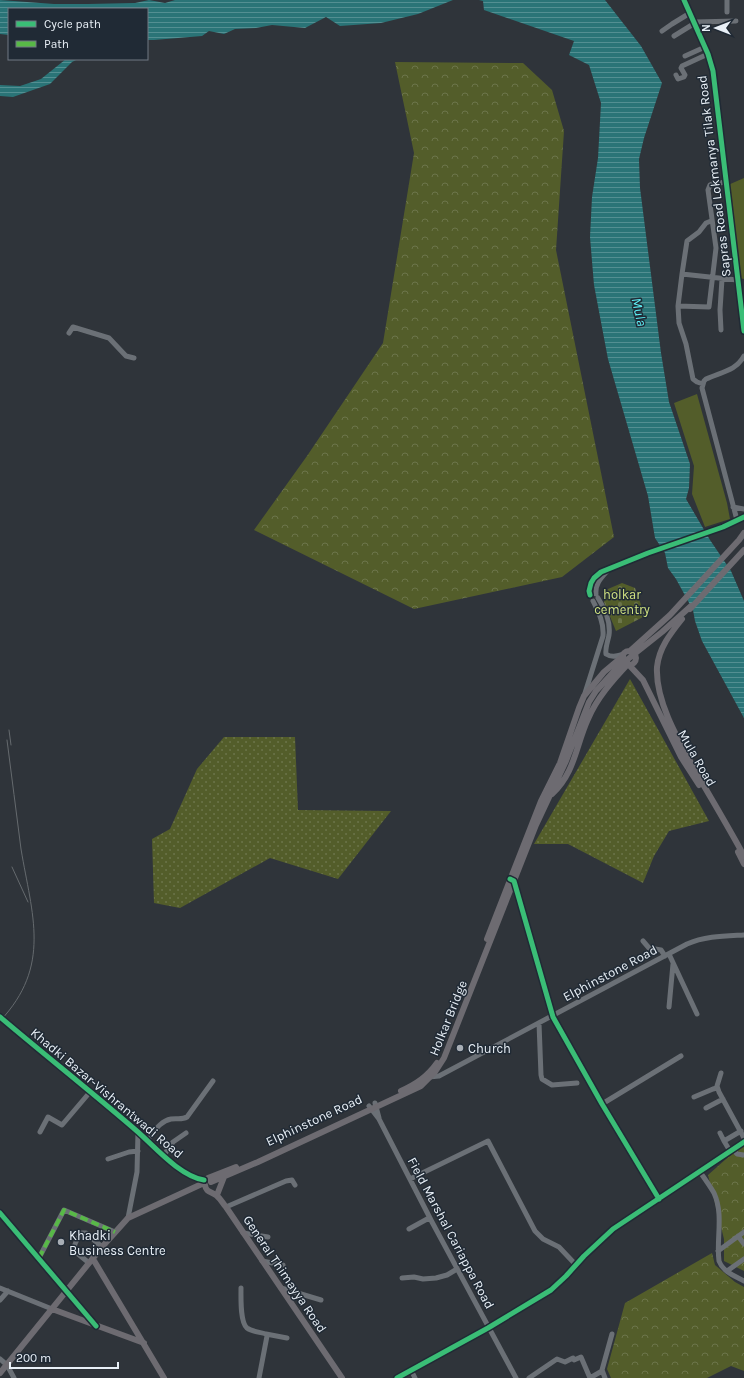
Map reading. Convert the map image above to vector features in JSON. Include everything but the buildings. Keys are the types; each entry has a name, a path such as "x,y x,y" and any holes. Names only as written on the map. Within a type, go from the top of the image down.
{"main road":[{"path":"512,880 541,801 560,764 584,696 604,672 626,651 630,651 670,615 744,533"},
{"path":"512,880 548,797 566,761 585,710 596,691 618,667 662,632 691,606 744,550"},
{"path":"689,763 662,703 657,667 666,641 691,606"},
{"path":"630,651 635,654 643,680"},
{"path":"623,655 624,661 629,664"},
{"path":"548,797 562,783 570,771 587,720 596,702 614,679 629,664 633,664 636,659"},
{"name":"Mula Road","path":"629,664 643,680 744,864"},
{"name":"Mula Road","path":"689,763 744,856"},
{"name":"Elphinstone Road","path":"0,1373 102,1247 128,1218 373,1106 428,1077 441,1055 512,880"},
{"path":"206,1182 224,1177 373,1106"},
{"path":"215,1195 224,1177"},
{"name":"General Thimayya Road","path":"206,1182 205,1188 209,1193 215,1195 226,1208 342,1378"},
{"path":"91,1261 164,1378"},
{"path":"52,1309 144,1344"}],"street":[{"name":"Sapras Road Lokmanya Tilak Road","path":"684,0 708,54 713,71 744,331"},
{"path":"727,0 727,12"},
{"path":"662,31 690,12"},
{"path":"674,36 695,23 736,21"},
{"path":"685,56 705,47"},
{"path":"673,76 678,79 684,77 685,75 681,68 682,66 708,54"},
{"path":"678,306 709,306 716,248 708,197 709,187 712,184 726,182"},
{"path":"703,384 695,381 692,376 686,344 680,326 678,306 687,241 699,232 706,223 711,221"},
{"path":"682,274 737,280"},
{"path":"721,330 720,310 722,279"},
{"path":"69,333 73,327 109,338 126,356 134,358"},
{"path":"737,520 703,394 703,384 706,379 734,368 744,356"},
{"path":"733,507 744,509"},
{"path":"584,696 603,636 600,618 593,601 590,598 590,587 594,578 601,572 723,527 744,517"},
{"path":"609,569 596,586 597,596 605,609 610,631 605,652 613,657 623,655"},
{"path":"590,595 594,593 597,596"},
{"path":"593,601 596,601 597,596"},
{"path":"512,880 553,1017 602,1104 659,1199"},
{"name":"Elphinstone Road","path":"428,1077 439,1076 698,939 744,935"},
{"path":"643,941 649,948 660,950 667,955 673,963 697,1014"},
{"path":"670,1007 673,963"},
{"name":"Khadki Bazar-Vishrantwadi Road","path":"0,1017 138,1132 182,1171 195,1179 206,1182"},
{"path":"539,1024 542,1079 552,1085 577,1083"},
{"path":"602,1104 681,1056"},
{"path":"721,1073 717,1088 744,1138"},
{"path":"147,1140 161,1124 171,1119 183,1119 187,1117 213,1081"},
{"path":"694,1097 717,1088"},
{"path":"40,1132 48,1116 62,1125 90,1092"},
{"path":"706,1108 723,1099"},
{"name":"Field Marshal Cariappa Road","path":"373,1106 429,1218 516,1378"},
{"name":"Khadki Bazar-Vishrantwadi Road","path":"128,1218 137,1172 138,1132"},
{"path":"724,1141 740,1132"},
{"path":"164,1155 172,1142 186,1133"},
{"path":"720,1134 732,1150 737,1154 744,1155"},
{"path":"410,1179 488,1141 535,1231 543,1239 559,1246 576,1265"},
{"path":"397,1378 488,1328 551,1290 603,1237 744,1142"},
{"path":"108,1159 138,1151"},
{"path":"700,1172 713,1193 717,1203 719,1214 719,1262 727,1271 744,1281"},
{"path":"226,1208 286,1181 292,1180 295,1185"},
{"path":"39,1258 64,1210 115,1232"},
{"path":"0,1213 67,1290 96,1326"},
{"path":"409,1229 429,1218"},
{"path":"718,1251 744,1232"},
{"path":"91,1261 74,1249 76,1240 82,1233 86,1233 102,1247"},
{"path":"243,1233 268,1237"},
{"path":"738,1236 744,1244"},
{"path":"727,1271 744,1259"},
{"path":"262,1261 283,1265"},
{"path":"402,1278 436,1278 457,1269"},
{"path":"0,1288 52,1309"},
{"path":"241,1288 241,1301 245,1325 250,1330 287,1338"},
{"path":"281,1288 321,1300"},
{"path":"0,1300 8,1291"},
{"path":"259,1378 268,1338 266,1334"},
{"path":"605,1378 602,1371 612,1334"},
{"path":"529,1378 557,1359 565,1362 573,1358 574,1360 581,1357 590,1378 602,1371"},
{"path":"0,1359 7,1365 14,1378"},
{"path":"411,1370 415,1378"}],"green space":[{"path":"395,62 523,63 552,90 564,131 556,250 614,537 562,577 414,609 254,530 307,456 383,343 414,153"},
{"path":"744,178 744,279 739,278 728,185"},
{"path":"697,394 730,519 705,527 692,494 694,466 674,403"},
{"name":"holkar cementry","path":"622,583 635,588 645,616 616,631 604,602 608,589"},
{"path":"630,679 709,821 669,831 654,856 643,883 568,844 534,844"},
{"path":"224,737 295,737 298,810 391,811 338,879 270,858 180,908 154,903 152,839 170,829 197,769"},
{"path":"744,1143 744,1271 724,1261 724,1239 708,1175"},
{"path":"712,1253 715,1265 735,1282 744,1287 744,1371 731,1366 707,1378 611,1378 607,1369 625,1303"}],"water":[{"path":"0,0 54,4 88,4 135,3 149,0 165,3 175,0 453,0 418,14 381,23 340,26 326,17 305,28 272,25 256,28 235,29 224,34 209,31 202,36 154,40 148,40 148,8 8,8 8,35 0,34"},
{"name":"Mula","path":"479,0 605,0 641,46 662,83 644,138 639,159 640,188 661,353 669,402 690,464 689,488 686,499 710,540 731,571 744,601 744,718 702,641 693,610 676,579 668,568 665,553 655,538 648,496 608,359 594,285 590,237 592,197 598,158 601,103 589,65 569,55 574,41 484,10 483,1"},
{"path":"65,60 76,60 72,62 50,84 13,97 0,96 0,85 20,86 41,79"}],"railway":[{"path":"9,730 11,745"},
{"path":"0,1021 16,1001 27,980 32,960 34,939 33,918 21,849 7,740"},
{"path":"12,867 28,902"}],"marked path":[{"path":"39,1258 64,1210 115,1232"}],"cycle path":[{"path":"684,0 708,54 713,71 744,331"},
{"path":"590,595 589,591 591,583 601,572 648,553 723,527 744,517"},
{"path":"510,879 514,881 553,1017 602,1104 659,1199"},
{"path":"0,1017 121,1117 177,1167 186,1173 204,1180"},
{"path":"397,1378 488,1328 551,1290 613,1229 744,1142"},
{"path":"0,1213 96,1326"}],"place":[{"name":"Church","path":"460,1048"},
{"name":"Khadki Business Centre","path":"61,1242"}]}
